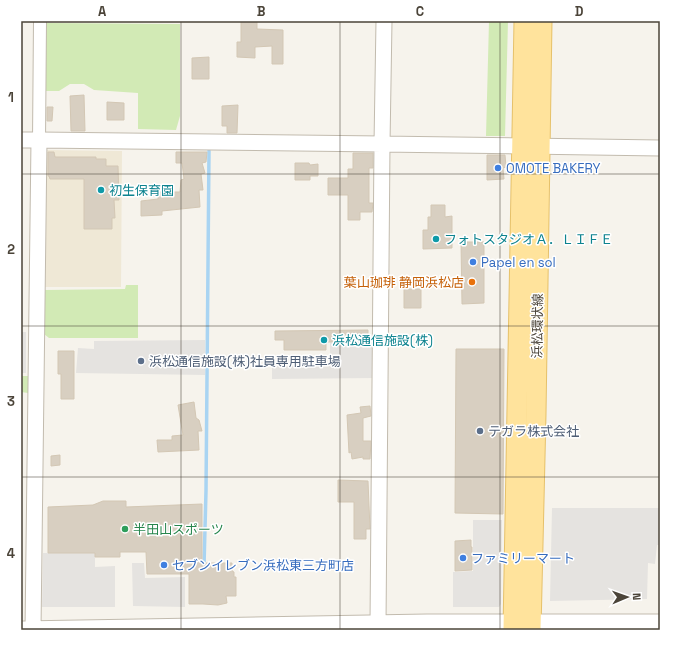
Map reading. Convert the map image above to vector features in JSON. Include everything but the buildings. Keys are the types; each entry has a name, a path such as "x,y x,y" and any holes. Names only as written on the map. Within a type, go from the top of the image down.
{"main road":[{"name":"浜松環状線","path":"524,21 531,147"},
{"name":"浜松環状線","path":"523,626 531,147 542,21"}],"street":[{"path":"40,21 29,629 263,628 378,624 600,626 660,622"},
{"path":"378,624 384,21"},
{"path":"21,140 660,148"}],"shaded area":[{"path":"45,150 122,151 121,287 42,287"},
{"path":"21,332 26,332 26,373 21,373"},
{"name":"浜松通信施設(株)社員専用駐車場","path":"205,340 205,375 76,373 78,348 94,349 94,341"},
{"path":"375,341 375,378 272,379 272,366 330,366 330,342"},
{"path":"552,508 660,508 660,545 657,545 655,564 648,563 647,599 550,601"},
{"path":"473,520 502,520 501,604 499,607 453,607 453,572 473,571"},
{"path":"43,553 95,553 95,567 115,566 115,607 42,607"},
{"path":"132,563 144,563 145,578 185,577 185,607 133,606"}],"green space":[{"path":"489,21 508,21 505,136 486,136"},
{"path":"46,23 180,24 180,116 176,130 138,129 138,93 94,90 84,84 70,84 59,91 46,91"},
{"path":"126,285 138,285 138,338 49,338 44,334 45,290 125,289"},
{"path":"21,376 29,376 28,393 21,392"}],"waterway":[{"path":"204,566 209,151"}],"place":[{"name":"OMOTE BAKERY","path":"498,168"},
{"name":"初生保育園","path":"101,190"},
{"name":"フォトスタジオＡ．ＬＩＦＥ","path":"436,239"},
{"name":"Papel en sol","path":"473,262"},
{"name":"葉山珈琲 静岡浜松店","path":"472,282"},
{"name":"浜松通信施設(株)","path":"324,340"},
{"name":"浜松通信施設(株)社員専用駐車場","path":"141,361"},
{"name":"テガラ株式会社","path":"480,431"},
{"name":"半田山スポーツ","path":"125,529"},
{"name":"ファミリーマート","path":"463,558"},
{"name":"セブンイレブン浜松東三方町店","path":"164,565"}]}
